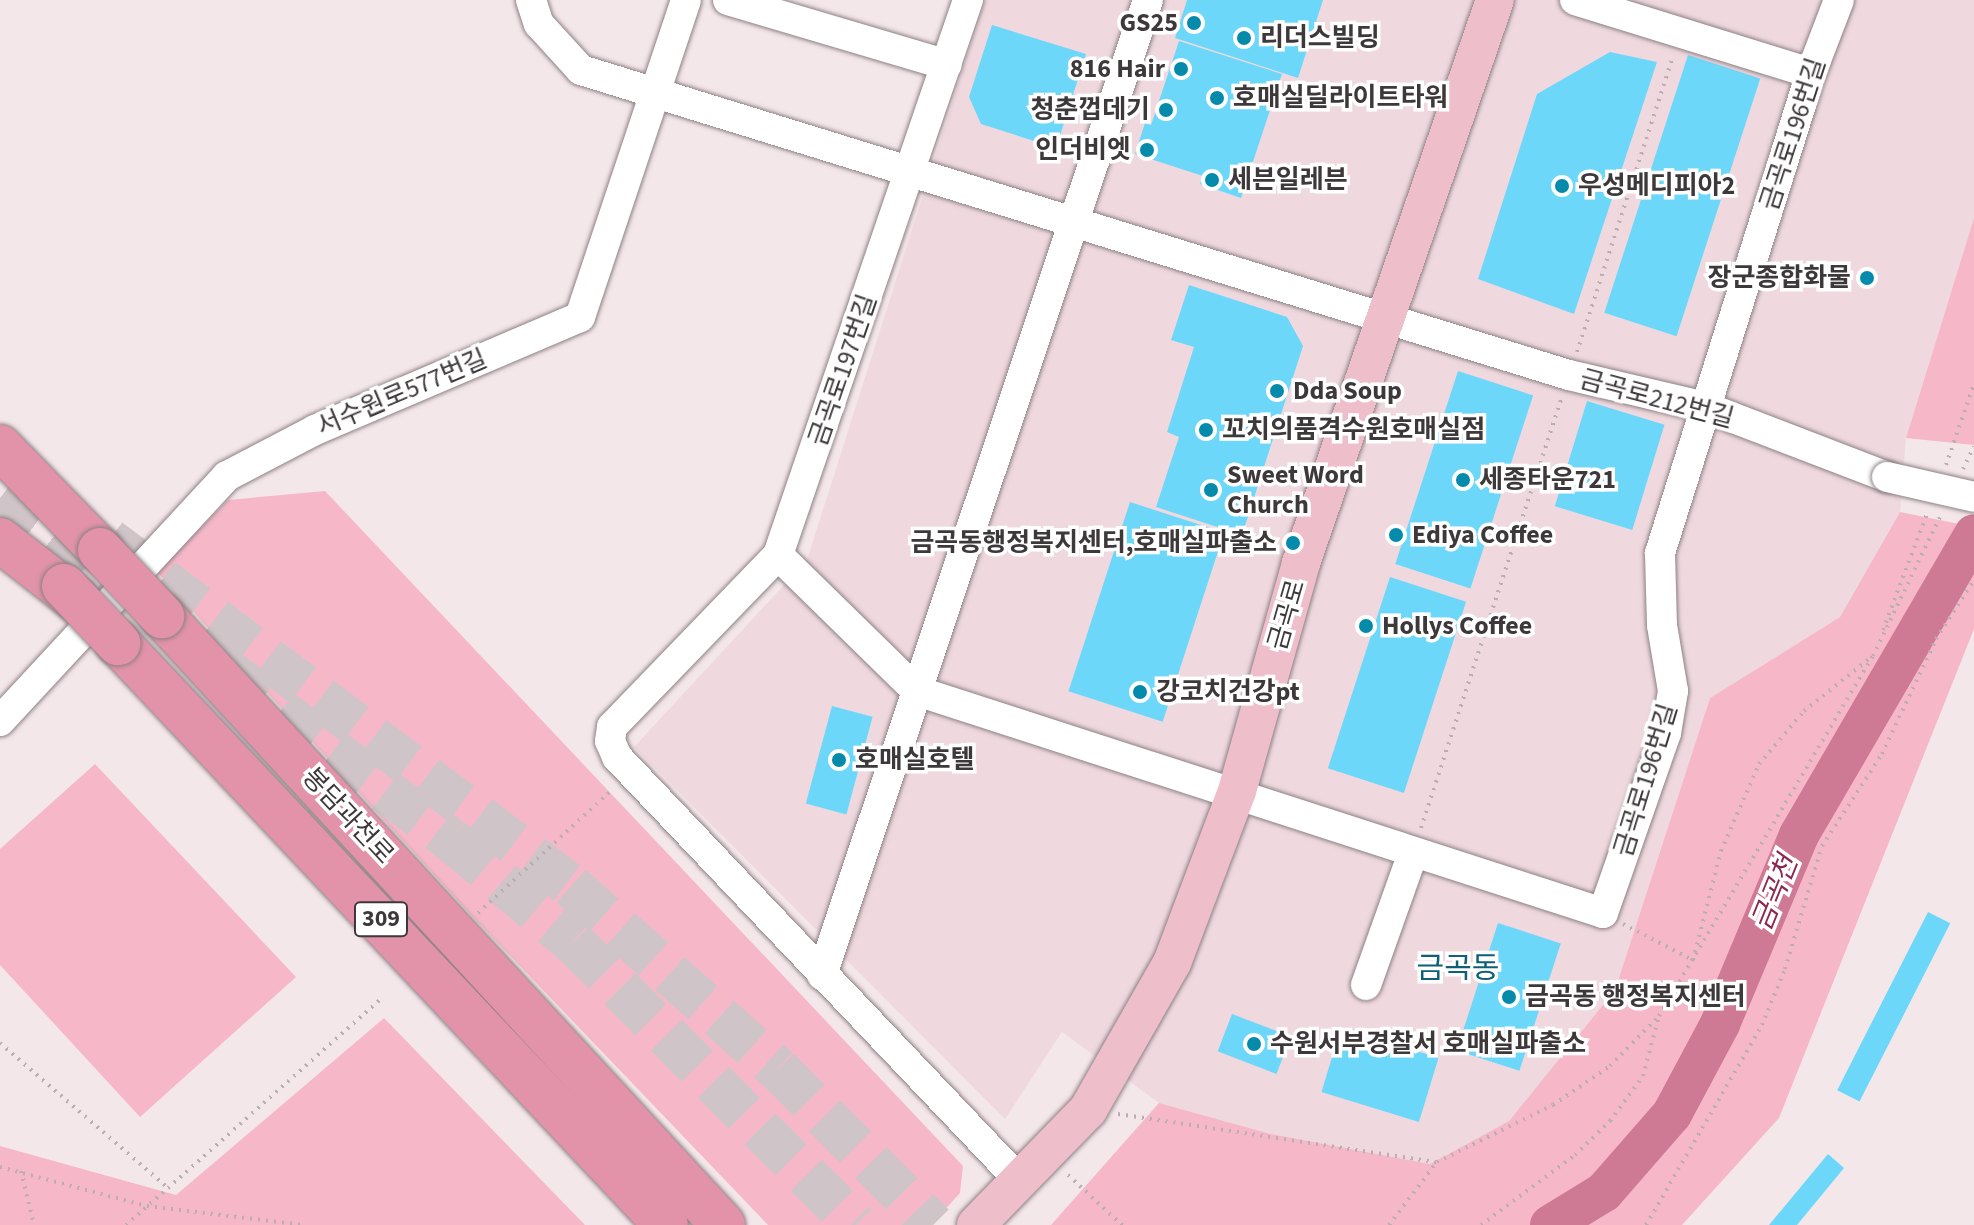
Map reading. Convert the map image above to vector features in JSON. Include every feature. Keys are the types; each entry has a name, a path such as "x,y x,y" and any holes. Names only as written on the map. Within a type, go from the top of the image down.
{"highway":[{"name":"봉담과천로","path":"0,447 162,616 659,1197"},
{"name":"봉담과천로","path":"0,518 659,1197 723,1225"},
{"path":"0,540 70,593"}],"main road":[{"name":"금곡로","path":"976,1225 1088,1110 1172,963 1237,791 1301,563 1495,0"}],"street":[{"name":"금곡로212번길","path":"531,0 539,24 581,70 1077,219 1569,375 1705,407 1887,477 1961,491"},
{"name":"서수원로577번길","path":"0,721 227,476 315,430 580,317 652,91 686,0"},
{"path":"728,0 947,65"},
{"name":"금곡로197번길","path":"778,555 914,170 968,0"},
{"path":"822,975 1148,0"},
{"path":"1575,0 1811,73"},
{"name":"금곡로196번길","path":"1603,913 1666,733 1673,691 1662,625 1660,553 1811,73 1839,0"},
{"path":"1020,1181 632,772 610,741 612,727 778,555 917,691 1237,791 1413,853 1603,913"},
{"path":"1366,985 1413,853"}],"path":[{"path":"1413,853 1681,31"},
{"path":"1945,468 1974,384"},
{"path":"1389,1225 1437,1162 1553,1105 1610,1066 1659,1016 1873,656 1961,491 1974,446"},
{"path":"1693,960 1721,851 1759,764 1812,704 1873,656 1934,497"},
{"path":"1646,1225 1762,1025 1785,969 1822,846 1882,754 1936,639 1974,580"},
{"path":"473,917 632,772"},
{"path":"1603,913 1693,960"},
{"path":"126,1225 382,998"},
{"path":"1481,1225 1535,1188 1610,1121 1643,1076 1659,1016"},
{"path":"0,1043 168,1188"},
{"path":"1088,1110 1437,1162"},
{"path":"1046,1154 1122,1225"},
{"path":"0,1167 147,1206 303,1225"},
{"path":"21,1171 34,1225"}],"shaded area":[{"path":"985,0 1974,0 1974,218 1906,438 1900,512 1840,617 1710,698 1615,990 1509,1121 1430,1164 1271,1134 1159,1103 1062,1032 1005,1119 634,747 807,560"},
{"path":"1974,218 1974,445 1906,438"},
{"path":"325,491 963,1166 960,1193 931,1225 768,1225 473,917 157,572 228,500"},
{"path":"1900,512 1974,527 1974,629 1779,1118 1682,1225 1051,1225 1159,1103 1271,1134 1430,1164 1509,1121 1615,990 1710,698 1840,617"},
{"path":"95,764 296,977 140,1117 0,965 0,849"},
{"path":"384,1018 585,1225 0,1225 0,1146 176,1195"}],"building":[{"name":"리더스빌딩","path":"1187,0 1323,0 1298,78 1175,38"},
{"path":"992,25 1086,54 1056,148 981,124 969,97"},
{"name":"호매실딜라이트타워","path":"1179,41 1282,74 1241,198 1200,184 1203,176 1135,154 1145,123 1151,125"},
{"name":"우성메디피아2","path":"1610,52 1657,62 1574,314 1478,279 1537,94"},
{"path":"1688,55 1760,78 1677,336 1604,313"},
{"path":"1189,285 1287,317 1303,346 1242,535 1156,507 1179,437 1167,432 1194,347 1171,340"},
{"name":"세종타운721","path":"1458,371 1533,395 1470,588 1395,564"},
{"path":"1587,401 1664,425 1632,530 1555,506"},
{"path":"1130,502 1224,533 1163,722 1069,691"},
{"path":"1390,577 1466,602 1404,793 1328,768"},
{"name":"호매실호텔","path":"832,706 873,717 846,814 806,804"},
{"path":"1928,912 1950,923 1859,1102 1837,1090"},
{"name":"금곡동 행정복지센터","path":"1498,923 1561,943 1519,1071 1457,1050"},
{"name":"수원서부경찰서 호매실파출소","path":"1232,1014 1291,1037 1276,1074 1218,1051"},
{"path":"1341,1028 1439,1058 1419,1122 1321,1092"},
{"path":"1828,1154 1844,1168 1797,1225 1769,1225"}],"waterway":[{"name":"금곡천","path":"1550,1225 1604,1192 1672,1114 1720,1024 1799,835 1974,534"}],"tunnel":[{"path":"0,498 119,589"},
{"path":"109,540 571,886 778,1069 933,1225"},
{"path":"228,671 451,840 573,942 856,1225"}],"place":[{"name":"GS25","path":"1194,23"},
{"name":"리더스빌딩","path":"1244,38"},
{"name":"816 Hair","path":"1181,69"},
{"name":"호매실딜라이트타워","path":"1217,98"},
{"name":"청춘껍데기","path":"1166,110"},
{"name":"인더비엣","path":"1147,150"},
{"name":"세븐일레븐","path":"1212,180"},
{"name":"우성메디피아2","path":"1562,186"},
{"name":"장군종합화물","path":"1867,278"},
{"name":"Dda Soup","path":"1277,391"},
{"name":"꼬치의품격수원호매실점","path":"1206,430"},
{"name":"세종타운721","path":"1463,480"},
{"name":"Sweet Word Church","path":"1211,490"},
{"name":"Ediya Coffee","path":"1396,535"},
{"name":"금곡동행정복지센터,호매실파출소","path":"1293,543"},
{"name":"Hollys Coffee","path":"1366,626"},
{"name":"강코치건강pt","path":"1140,692"},
{"name":"호매실호텔","path":"839,760"},
{"name":"금곡동 행정복지센터","path":"1509,997"},
{"name":"수원서부경찰서 호매실파출소","path":"1254,1044"}],"district":[{"name":"금곡동","path":"1458,969"}]}
